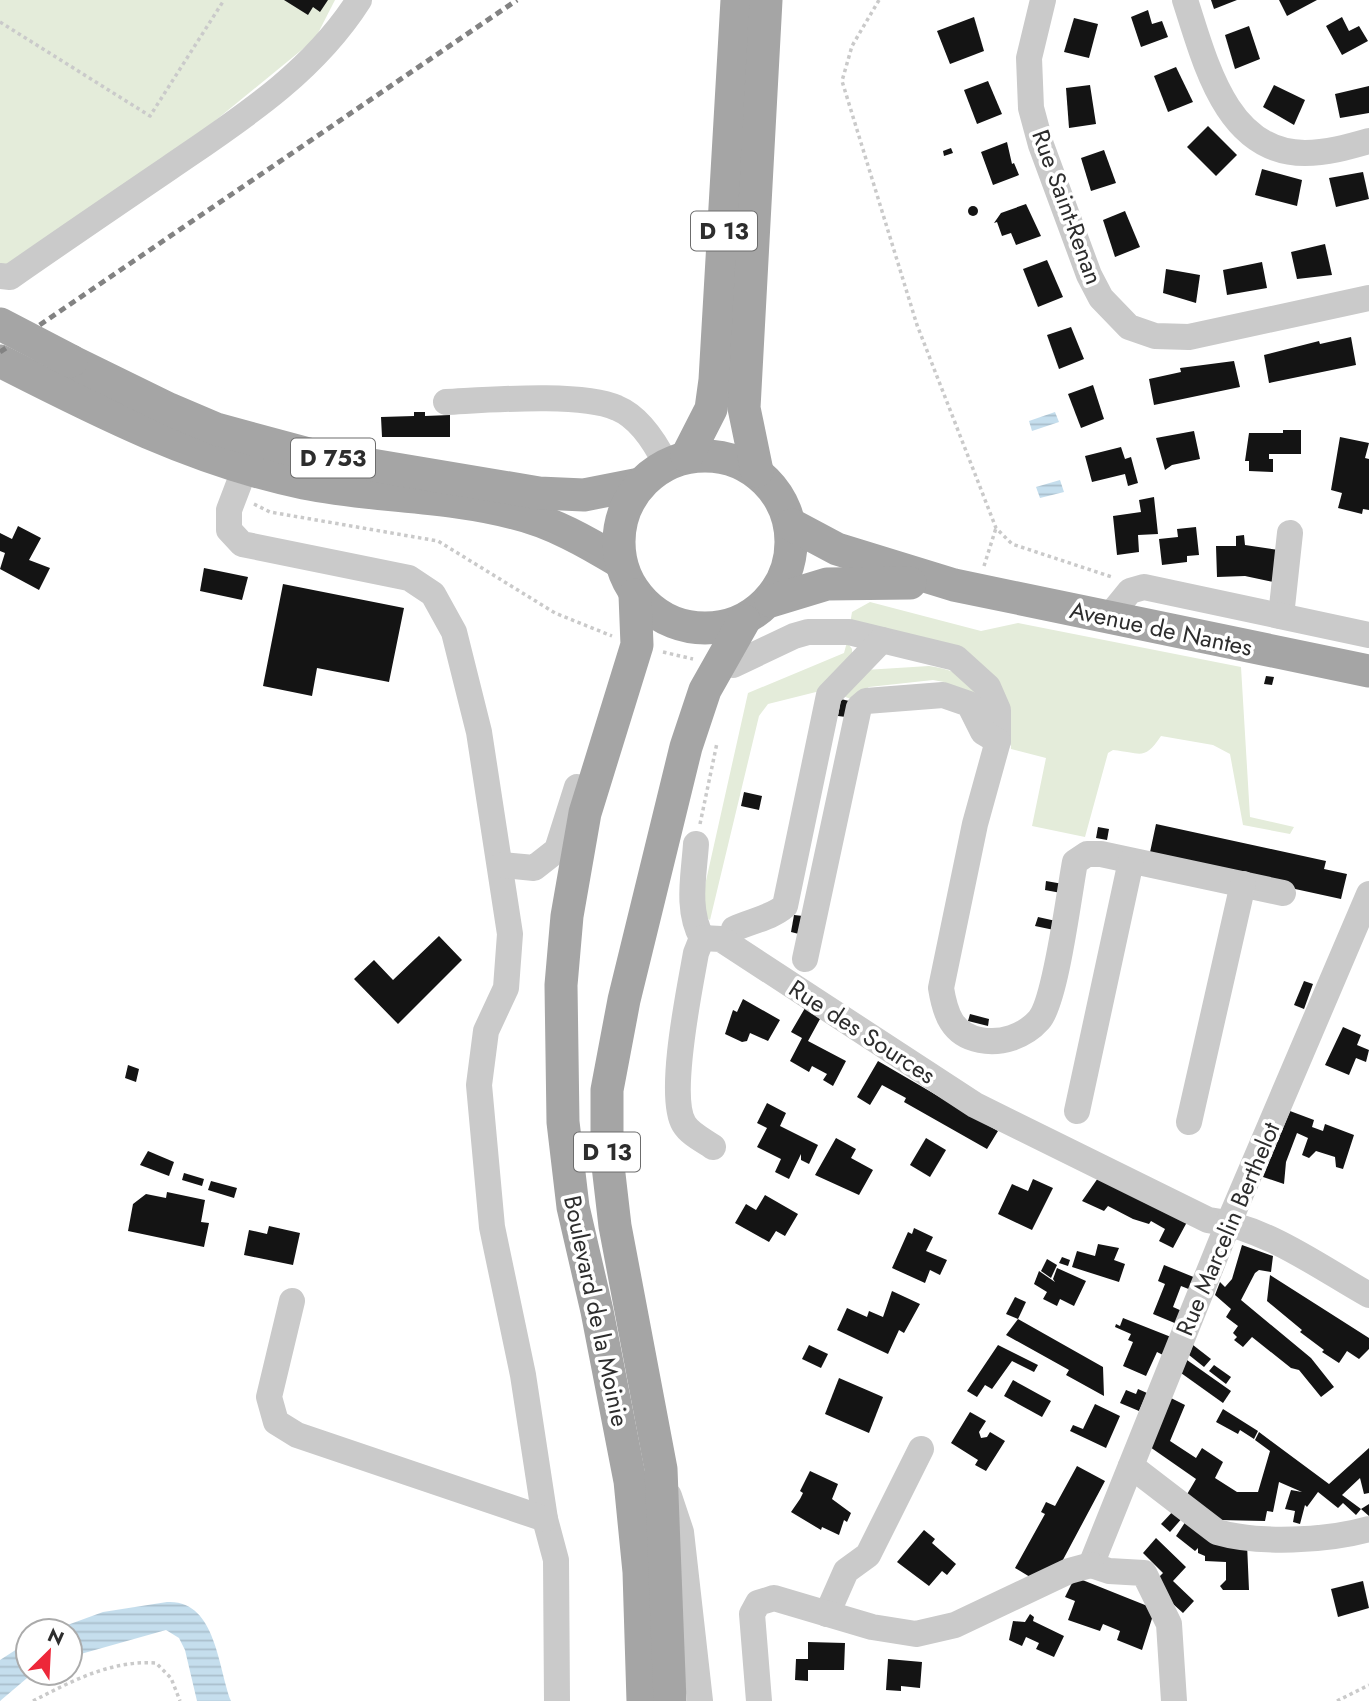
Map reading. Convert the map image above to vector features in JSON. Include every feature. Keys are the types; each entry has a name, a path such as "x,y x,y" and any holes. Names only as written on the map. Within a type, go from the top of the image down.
{"main road":[{"name":"D 13","path":"677,460 710,410 715,380 737,0"},
{"name":"D 13","path":"757,471 744,408 766,0"},
{"name":"D 753","path":"0,324 62,375 172,443 240,479 306,483 515,513 576,536 620,562"},
{"name":"D 753","path":"0,361 62,375 169,410 216,429 312,455 539,493 584,495 640,484"},
{"path":"724,456 757,471 773,488 792,525 792,548 771,601 744,621 715,629 685,627 657,615 635,594 620,562 620,535 626,511 640,484 677,460 724,456"},
{"name":"Avenue de Nantes","path":"792,525 837,549 965,588 1369,671"},
{"name":"Avenue de Nantes","path":"771,601 827,584 881,581 965,588"},
{"name":"Boulevard de la Moinie","path":"635,594 639,615 637,645 584,813 567,916 561,985 563,1122 573,1207 597,1311 630,1481 639,1572 643,1701"},
{"name":"Boulevard de la Moinie","path":"670,1701 661,1469 615,1226 607,1157 607,1090 624,1000 686,747 705,690 721,657 744,621"}],"street":[{"path":"0,276 10,276 227,128 300,71 337,34 359,0"},
{"name":"Rue Saint-Renan","path":"1042,0 1028,58 1028,83 1034,120 1089,275 1101,298 1129,327 1155,336 1189,337 1369,298"},
{"path":"1185,0 1221,99 1233,120 1249,133 1282,150 1302,153 1326,152 1369,141"},
{"path":"446,402 516,398 604,403 630,416 659,450 677,460"},
{"path":"240,479 229,510 229,530 242,544 409,578 433,594 454,632 478,733 502,865 510,934 506,988 486,1031 479,1084 492,1227 523,1375 545,1519 556,1560 557,1701"},
{"path":"1280,616 1290,533"},
{"path":"1108,618 1129,591 1144,587 1369,635"},
{"path":"721,657 733,665 808,632 849,632 956,658 988,687 998,710 998,741 975,824 941,988 946,1013 956,1029 979,1040 1002,1042 1024,1032 1039,1020 1050,994 1076,862 1087,854 1283,893"},
{"path":"734,929 754,919 776,914 785,906 829,695 882,640"},
{"path":"805,959 859,708 866,701 943,695 969,704 983,732 998,741"},
{"path":"502,865 534,868 557,850 589,751 613,719"},
{"path":"696,844 692,904 696,926 702,938 696,953 681,1050 679,1098 683,1123 695,1136 713,1147"},
{"path":"1077,1111 1131,861"},
{"path":"1189,1122 1243,884"},
{"name":"Rue Marcelin Berthelot","path":"1091,1565 1229,1222 1369,894"},
{"name":"Rue des Sources","path":"702,938 721,939 975,1105 1208,1220 1229,1222 1274,1241 1369,1295"},
{"path":"292,1301 269,1397 276,1422 297,1435 545,1519"},
{"path":"827,1614 846,1571 868,1555 921,1449"},
{"path":"1131,1466 1217,1532 1233,1536 1324,1539 1369,1529"},
{"path":"661,1469 681,1532 700,1701"},
{"path":"759,1701 752,1614 758,1603 774,1598 872,1628 916,1634 955,1625 1069,1571 1091,1565 1109,1572 1144,1573 1169,1624 1174,1701"}],"path":[{"path":"0,22 150,117 223,0"},
{"path":"879,0 852,47 842,82 917,325 996,528 1012,544 1144,587"},
{"path":"240,479 249,502 270,512 438,541 555,613 637,645"},
{"path":"965,588 996,528"},
{"path":"33,1701 83,1676 133,1662 156,1663 171,1678 180,1701"},
{"path":"1336,1701 1369,1685"}],"green space":[{"path":"0,0 335,0 315,39 199,134 9,268 0,263"},
{"path":"870,602 981,631 1018,623 1241,667 1250,817 1294,827 1290,834 1243,825 1230,754 1213,745 1161,736 1142,754 1113,750 1108,753 1085,837 1032,826 1046,758 1011,749 1011,710 995,681 850,624 852,612"},
{"path":"847,642 852,649 852,657 824,690 768,704 759,716 710,920 699,912 748,693 844,653"},
{"path":"929,666 963,677 976,691 992,724 944,682 933,680 869,687 851,699 837,694 865,670"}],"water":[{"path":"1055,412 1059,422 1032,431 1029,421"},
{"path":"1060,480 1064,492 1040,498 1036,487"},
{"path":"167,1602 183,1604 196,1612 212,1638 231,1701 197,1701 185,1650 179,1638 166,1630 84,1653 84,1619 103,1612"},
{"path":"14,1651 14,1687 16,1687 0,1701 0,1660"}],"building":[{"path":"284,0 328,0 320,12 313,7 308,15"},
{"path":"1211,0 1237,0 1214,9"},
{"path":"1279,0 1317,0 1287,16"},
{"path":"1148,10 1152,24 1162,21 1168,37 1141,47 1131,17"},
{"path":"974,17 984,51 950,64 937,31"},
{"path":"1342,17 1349,31 1359,26 1368,41 1342,55 1326,26"},
{"path":"1074,18 1098,24 1089,58 1064,52"},
{"path":"1249,26 1260,59 1235,69 1225,35"},
{"path":"1176,67 1193,102 1168,112 1154,76"},
{"path":"988,81 1002,114 977,124 964,90"},
{"path":"1090,85 1096,124 1069,128 1066,88"},
{"path":"1274,85 1305,100 1294,125 1263,107"},
{"path":"1369,86 1369,113 1340,118 1335,94"},
{"path":"1208,126 1237,155 1216,176 1187,147"},
{"path":"1007,142 1012,164 1014,163 1019,175 993,185 981,152"},
{"path":"951,148 953,153 944,156 943,151"},
{"path":"1104,150 1116,183 1091,191 1081,158"},
{"path":"1262,169 1302,180 1297,206 1255,195"},
{"path":"1363,172 1369,199 1336,207 1329,178"},
{"path":"1026,204 1041,236 1016,245 1011,233 1002,236 997,222 994,223 1001,213"},
{"path":"973,206 977,207 977,215 973,216 969,215 968,211 969,207"},
{"path":"1125,211 1140,247 1115,257 1103,220"},
{"path":"1325,244 1332,275 1297,279 1291,252"},
{"path":"1047,260 1063,297 1038,307 1023,269"},
{"path":"1262,262 1267,288 1227,295 1223,270"},
{"path":"1166,269 1200,275 1196,303 1163,293"},
{"path":"1071,327 1084,359 1059,369 1047,335"},
{"path":"1351,337 1356,365 1269,383 1264,355 1319,341 1320,344"},
{"path":"1234,361 1240,387 1154,405 1149,379 1181,372 1180,368"},
{"path":"1093,385 1104,419 1081,428 1068,394"},
{"path":"414,412 425,412 425,416 450,415 450,437 382,437 381,417 414,416"},
{"path":"1283,430 1301,430 1301,454 1269,454 1269,459 1273,459 1273,472 1249,471 1249,461 1245,461 1249,433 1283,433"},
{"path":"1194,431 1200,459 1172,465 1165,470 1156,438"},
{"path":"1340,437 1369,443 1365,458 1369,459 1369,510 1363,509 1362,514 1338,508 1342,493 1331,490"},
{"path":"1121,447 1125,459 1131,457 1138,483 1128,486 1125,474 1092,482 1085,456"},
{"path":"1154,497 1158,534 1138,535 1139,552 1117,555 1113,516 1141,512 1139,500"},
{"path":"18,526 41,538 29,560 50,568 39,590 0,569 5,553 0,551 0,533 12,539"},
{"path":"1196,527 1199,555 1187,556 1187,562 1162,565 1159,539 1178,537 1177,529"},
{"path":"1244,535 1245,545 1285,551 1278,583 1245,576 1217,577 1216,546 1236,546 1236,536"},
{"path":"204,568 248,577 242,600 200,591"},
{"path":"283,584 404,608 389,682 317,668 312,696 263,686"},
{"path":"1266,676 1274,677 1272,685 1264,684"},
{"path":"841,699 849,701 846,717 838,716"},
{"path":"744,792 762,796 759,810 741,806"},
{"path":"1156,824 1326,861 1324,869 1347,874 1341,899 1149,857"},
{"path":"1098,827 1109,829 1107,840 1096,838"},
{"path":"1046,881 1063,884 1061,893 1045,890"},
{"path":"794,915 803,916 799,934 791,932"},
{"path":"1038,917 1056,921 1054,930 1035,926"},
{"path":"439,936 462,960 398,1024 354,979 374,960 393,980"},
{"path":"1304,981 1313,984 1304,1009 1294,1005"},
{"path":"743,999 780,1020 768,1041 750,1033 747,1041 742,1042 725,1034 733,1010 737,1012"},
{"path":"805,1008 820,1019 808,1041 846,1061 833,1086 823,1080 827,1074 812,1066 809,1072 790,1061 802,1038 791,1032"},
{"path":"970,1014 989,1019 988,1026 968,1021"},
{"path":"1343,1027 1361,1035 1357,1045 1369,1050 1366,1062 1356,1058 1349,1075 1325,1065"},
{"path":"878,1061 998,1131 987,1149 904,1102 906,1098 882,1085 870,1105 857,1097"},
{"path":"128,1065 139,1069 136,1082 125,1078"},
{"path":"767,1103 786,1113 780,1126 818,1145 809,1164 801,1160 801,1154 789,1179 775,1172 781,1159 757,1147 767,1128 757,1123"},
{"path":"1290,1111 1314,1120 1312,1127 1323,1131 1325,1124 1354,1135 1343,1169 1336,1167 1335,1157 1316,1151 1309,1158 1302,1155 1308,1138 1297,1133 1286,1162 1284,1184 1263,1177"},
{"path":"836,1138 856,1149 851,1158 873,1170 859,1195 815,1175"},
{"path":"926,1138 946,1150 930,1177 910,1165"},
{"path":"148,1151 174,1162 169,1176 140,1165"},
{"path":"184,1173 204,1179 202,1186 182,1180"},
{"path":"1098,1178 1187,1222 1173,1248 1159,1241 1165,1229 1151,1221 1149,1224 1133,1219 1108,1206 1104,1211 1082,1201"},
{"path":"1033,1179 1053,1188 1032,1230 998,1214 1012,1184 1028,1191"},
{"path":"211,1181 237,1188 234,1198 208,1190"},
{"path":"167,1192 205,1200 201,1222 209,1223 204,1247 128,1231 133,1204 146,1194 166,1198"},
{"path":"765,1195 798,1214 785,1236 776,1231 769,1242 735,1223 746,1204 756,1210"},
{"path":"269,1226 300,1233 293,1265 244,1255 249,1230 267,1234"},
{"path":"914,1228 933,1237 926,1251 947,1260 940,1275 930,1270 925,1283 892,1268 908,1232 912,1234"},
{"path":"1098,1244 1119,1248 1114,1260 1125,1264 1119,1282 1072,1267 1077,1251 1095,1256"},
{"path":"1242,1245 1273,1256 1271,1272 1259,1270 1255,1273 1241,1300 1311,1358 1334,1387 1321,1397 1299,1370 1291,1368 1252,1337 1243,1347 1234,1340 1237,1337 1233,1333 1238,1326 1226,1317 1231,1309 1215,1295 1220,1282 1225,1287 1232,1279"},
{"path":"1062,1257 1070,1260 1068,1266 1059,1263"},
{"path":"1047,1259 1057,1265 1051,1278 1041,1271"},
{"path":"1164,1265 1196,1278 1191,1290 1181,1286 1173,1307 1182,1311 1177,1324 1153,1314 1165,1284 1158,1281"},
{"path":"1057,1268 1086,1281 1074,1306 1060,1299 1057,1306 1043,1299 1047,1292 1034,1284 1039,1271 1055,1282 1053,1279"},
{"path":"1270,1275 1369,1338 1369,1349 1359,1359 1347,1351 1339,1363 1322,1352 1324,1350 1267,1301"},
{"path":"892,1291 920,1304 904,1333 899,1330 888,1354 837,1330 847,1308 867,1317 869,1311 883,1317"},
{"path":"1015,1297 1026,1302 1018,1319 1006,1314"},
{"path":"1123,1318 1171,1337 1163,1355 1157,1352 1146,1376 1123,1366 1133,1342 1128,1340 1131,1334 1115,1327 1116,1324 1120,1326"},
{"path":"1018,1319 1103,1367 1104,1396 1066,1375 1069,1370 1006,1335"},
{"path":"809,1345 828,1354 821,1368 802,1359"},
{"path":"998,1345 1038,1365 1034,1372 1012,1361 992,1389 985,1385 977,1397 967,1391"},
{"path":"1193,1345 1211,1359 1204,1367 1189,1355"},
{"path":"1187,1360 1231,1391 1223,1403 1181,1373"},
{"path":"1214,1365 1231,1377 1226,1384 1209,1371"},
{"path":"839,1378 883,1397 869,1433 825,1414"},
{"path":"1013,1380 1051,1401 1042,1417 1004,1396"},
{"path":"1138,1389 1147,1393 1139,1411 1120,1403 1126,1390 1136,1394"},
{"path":"1171,1398 1185,1405 1170,1441 1196,1458 1202,1448 1223,1462 1215,1478 1237,1492 1258,1492 1270,1451 1255,1440 1259,1432 1329,1484 1369,1448 1369,1493 1364,1494 1360,1478 1342,1495 1361,1509 1356,1515 1343,1503 1338,1508 1318,1492 1307,1507 1305,1505 1300,1524 1293,1522 1295,1511 1285,1509 1291,1490 1302,1492 1279,1482 1273,1512 1267,1511 1265,1521 1220,1520 1186,1496 1196,1479 1150,1447"},
{"path":"1095,1404 1120,1416 1106,1448 1070,1431 1073,1425 1083,1429"},
{"path":"1223,1409 1258,1431 1254,1439 1240,1430 1238,1434 1216,1422"},
{"path":"970,1412 986,1421 979,1432 981,1438 987,1437 990,1432 1005,1441 986,1471 975,1465 978,1460 951,1443"},
{"path":"1077,1466 1105,1481 1057,1571 1035,1580 1015,1568 1045,1514 1041,1512 1046,1502 1055,1506"},
{"path":"810,1471 838,1484 832,1499 851,1513 847,1522 844,1520 839,1535 822,1527 821,1530 791,1512 803,1493 800,1491"},
{"path":"1369,1504 1369,1516 1361,1509"},
{"path":"1176,1508 1184,1516 1170,1532 1161,1524"},
{"path":"1186,1521 1247,1544 1249,1590 1223,1590 1220,1586 1226,1580 1226,1562 1205,1561 1205,1556 1198,1553 1198,1548 1195,1551 1176,1536"},
{"path":"924,1530 935,1539 932,1543 956,1564 947,1575 942,1571 929,1586 897,1562"},
{"path":"1156,1538 1186,1567 1173,1581 1194,1601 1183,1613 1161,1593 1155,1581 1163,1573 1143,1553"},
{"path":"1075,1577 1155,1609 1142,1650 1117,1640 1120,1631 1103,1624 1100,1631 1068,1620 1075,1601 1065,1597"},
{"path":"1363,1581 1369,1608 1338,1617 1331,1589"},
{"path":"1030,1614 1034,1617 1033,1621 1064,1636 1054,1657 1036,1649 1039,1643 1026,1637 1022,1646 1009,1640 1013,1621 1025,1622"},
{"path":"808,1642 845,1643 844,1670 808,1670 808,1681 795,1680 796,1659 808,1659"},
{"path":"888,1659 922,1662 920,1688 901,1686 901,1691 886,1690"}],"railway":[{"path":"0,352 517,0"}]}
